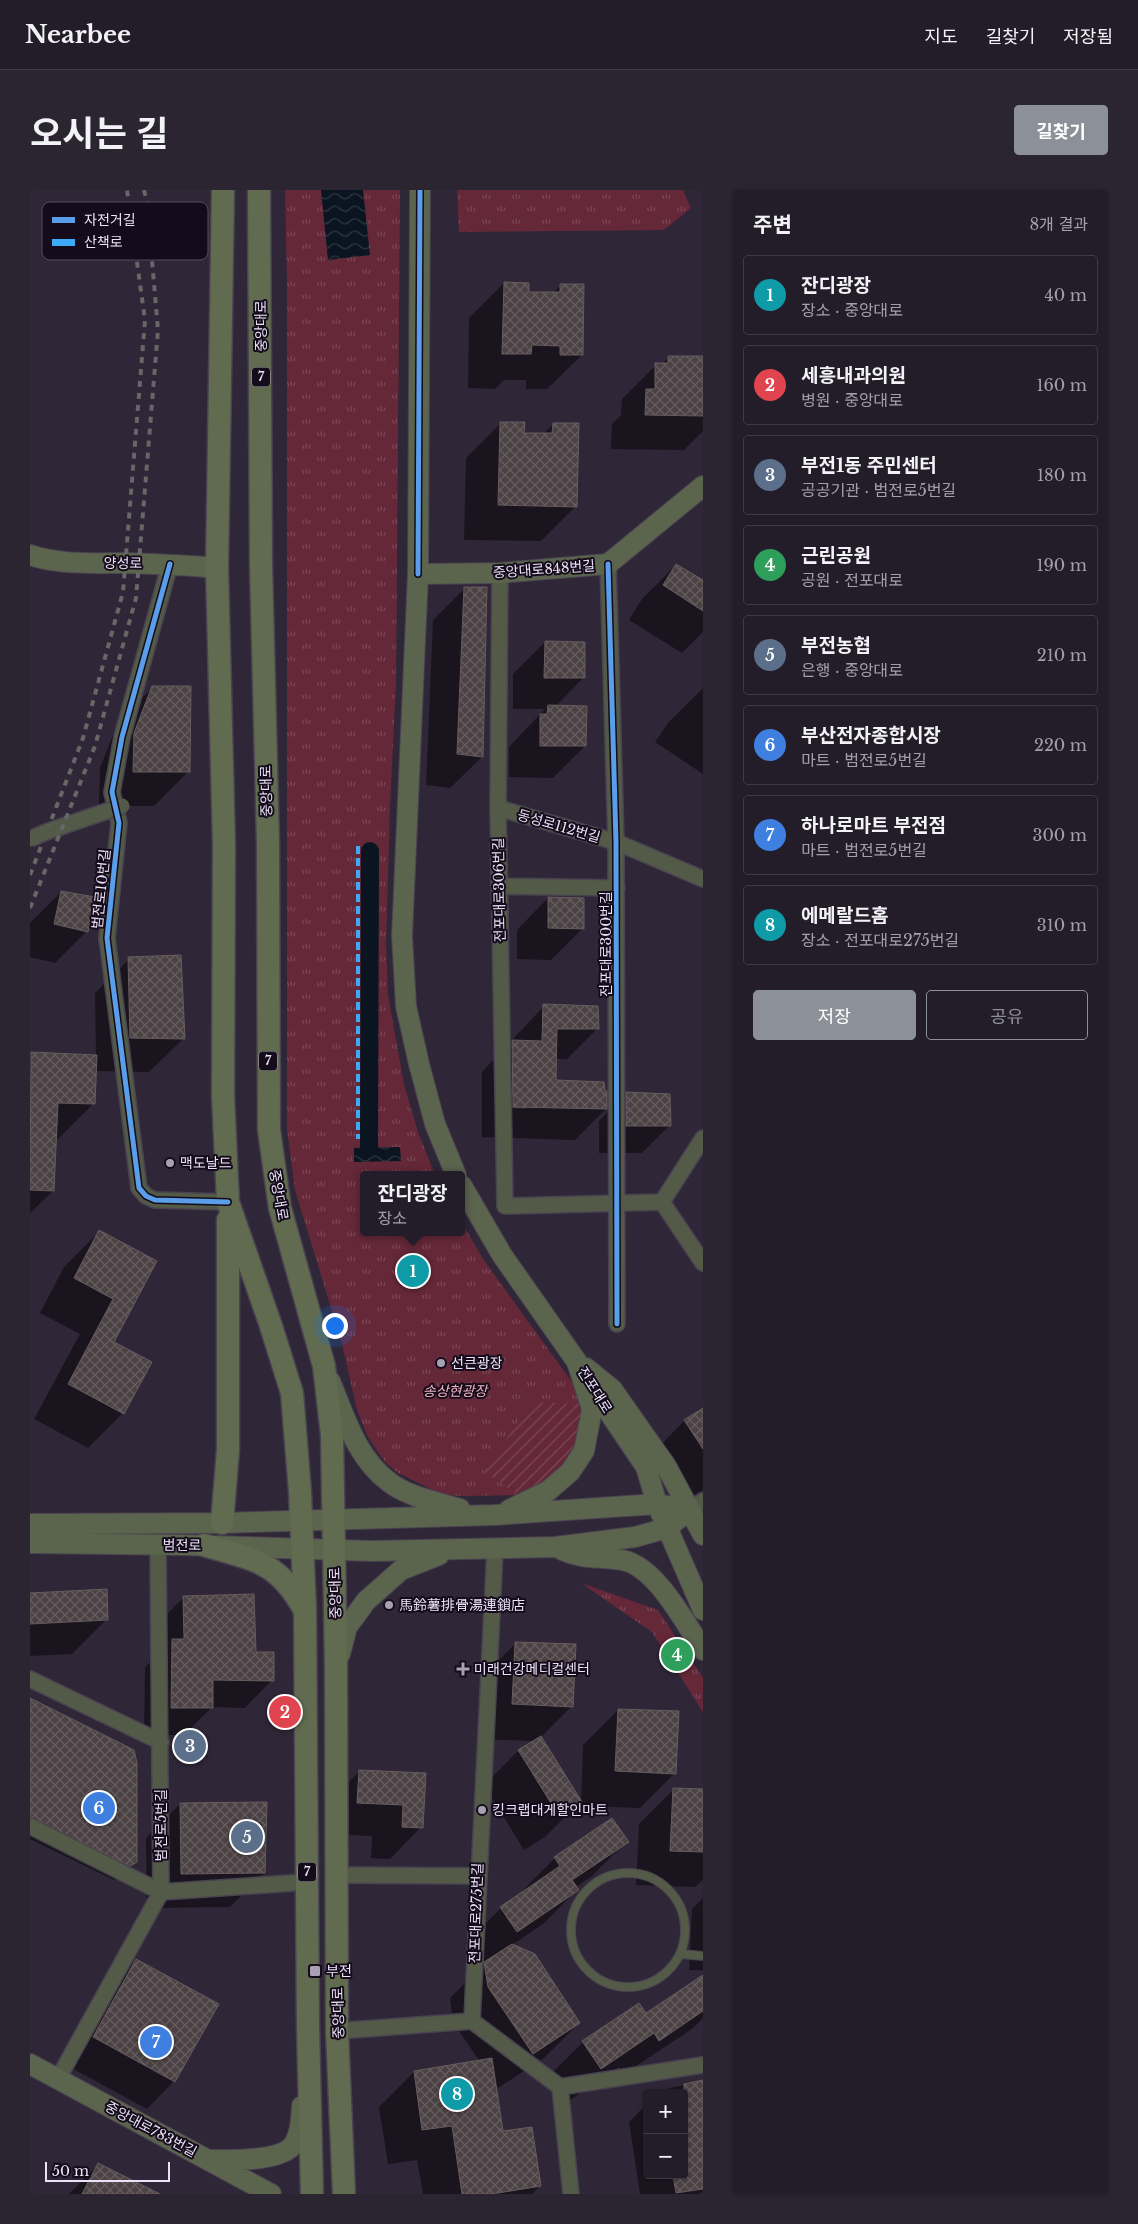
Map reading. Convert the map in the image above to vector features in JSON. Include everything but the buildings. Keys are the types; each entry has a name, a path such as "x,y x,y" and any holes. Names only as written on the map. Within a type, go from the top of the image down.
{"main road":[{"name":"중앙대로","path":"259,190 261,565 268,843 269,1130 280,1208 324,1366 332,1435 336,1666 338,2031 345,2192"},
{"path":"420,190 418,574 402,945 406,1006 419,1064 434,1124 454,1171"},
{"name":"7","path":"224,195 217,568 224,846 223,1096 228,1202 292,1393 302,1520 305,1610 312,2194"},
{"name":"중앙대로848번길","path":"418,574 500,574 608,564 703,486"},
{"name":"양성로","path":"30,555 43,559 87,563 170,564 217,568"},
{"path":"324,1366 356,1444 373,1466 390,1483 412,1494 487,1515 523,1504 548,1492 570,1472 584,1451 592,1410 577,1362 502,1255 480,1221 465,1192"},
{"path":"222,1523 228,1450 228,1202"},
{"name":"전포대로","path":"577,1362 596,1396 646,1467 657,1504 703,1610"},
{"name":"전포대로","path":"577,1362 612,1389 696,1506 703,1535"},
{"path":"333,1519 487,1515 657,1504 696,1506"},
{"path":"334,1551 495,1550 556,1547 635,1537 667,1528 696,1506"},
{"name":"범전로","path":"30,1524 222,1523 333,1519"},
{"name":"범전로","path":"30,1543 204,1545 334,1551"},
{"path":"204,1545 262,1562 280,1576 296,1593 305,1610"},
{"path":"556,1547 577,1557 624,1560 643,1570 660,1586 703,1650"},
{"path":"336,1666 347,1626 366,1601 401,1570 422,1560 454,1550"},
{"name":"중앙대로783번길","path":"30,2064 271,2194"},
{"path":"209,2160 263,2158 278,2154 293,2146 300,2130 302,2102 310,2070"}],"street":[{"name":"범전로10번길","path":"170,564 122,737 112,792 119,823 107,938 139,1188 146,1196 155,1200 228,1202"},
{"name":"전포대로300번길","path":"608,564 617,888 617,1324"},
{"name":"전포대로306번길","path":"500,574 498,808 505,1206"},
{"path":"30,839 122,806"},
{"name":"동성로112번길","path":"498,808 616,842 703,879"},
{"path":"499,886 617,888"},
{"path":"662,1202 703,1138"},
{"path":"480,1221 505,1206 662,1202"},
{"path":"662,1202 701,1259"},
{"name":"범전로5번길","path":"58,2079 161,1892 158,1545"},
{"name":"전포대로275번길","path":"472,2021 495,1550"},
{"path":"30,1679 161,1742"},
{"path":"30,1826 161,1892 307,1882"},
{"path":"337,1875 478,1876"},
{"path":"338,2031 472,2021 560,2087 703,2065"},
{"path":"560,2087 571,2194"}],"lane":[{"path":"633,1872 659,1881 678,1900 686,1927 681,1954 664,1976 638,1987 610,1985 587,1970 573,1946 572,1919 583,1894 606,1877 633,1872"},
{"path":"681,1954 703,1956"}],"green space":[{"name":"송상현광장","path":"285,190 400,190 396,682 386,944 388,995 404,1084 418,1132 433,1171 360,1171 360,1236 465,1236 465,1228 483,1259 577,1389 583,1404 518,1495 458,1496 437,1492 398,1473 386,1463 375,1448 367,1435 357,1410 342,1344 295,1190 287,1129 287,284"},
{"path":"457,190 683,190 691,208 664,230 459,232"},
{"path":"531,1402 583,1404 579,1434 573,1452 564,1469 549,1482 518,1495 485,1472"},
{"path":"581,1583 658,1610 703,1678 703,1712 652,1632"}],"water":[{"path":"321,190 363,190 370,255 328,260"},
{"path":"400,1147 401,1161 354,1162 354,1148"}],"waterway":[{"path":"369,1148 370,851"}],"railway":[{"path":"127,190 129,202"},
{"path":"144,190 147,202"},
{"path":"30,875 83,738 123,592 145,320 137,260"},
{"path":"30,908 95,746 136,598 158,330 152,260"}],"marked path":[{"path":"358,846 358,1139"}],"cycle path":[{"path":"418,574 420,190"},
{"path":"170,564 122,737 112,792 119,823 107,938 139,1188 146,1196 155,1200 228,1202"},
{"path":"608,564 616,842 617,1324"}],"place":[{"name":"맥도날드","path":"170,1163"},
{"name":"잔디광장","path":"413,1271"},
{"name":"선큰광장","path":"441,1363"},
{"name":"馬鈴薯排骨湯連鎖店","path":"389,1605"},
{"name":"근린공원","path":"677,1655"},
{"name":"미래건강메디컬센터","path":"463,1669"},
{"name":"세흥내과의원","path":"285,1712"},
{"name":"부전1동 주민센터","path":"190,1746"},
{"name":"부산전자종합시장","path":"99,1808"},
{"name":"킹크랩대게할인마트","path":"482,1810"},
{"name":"부전농협","path":"247,1837"},
{"name":"부전","path":"315,1971"},
{"name":"하나로마트 부전점","path":"156,2042"},
{"name":"에메랄드홈","path":"457,2094"}]}
